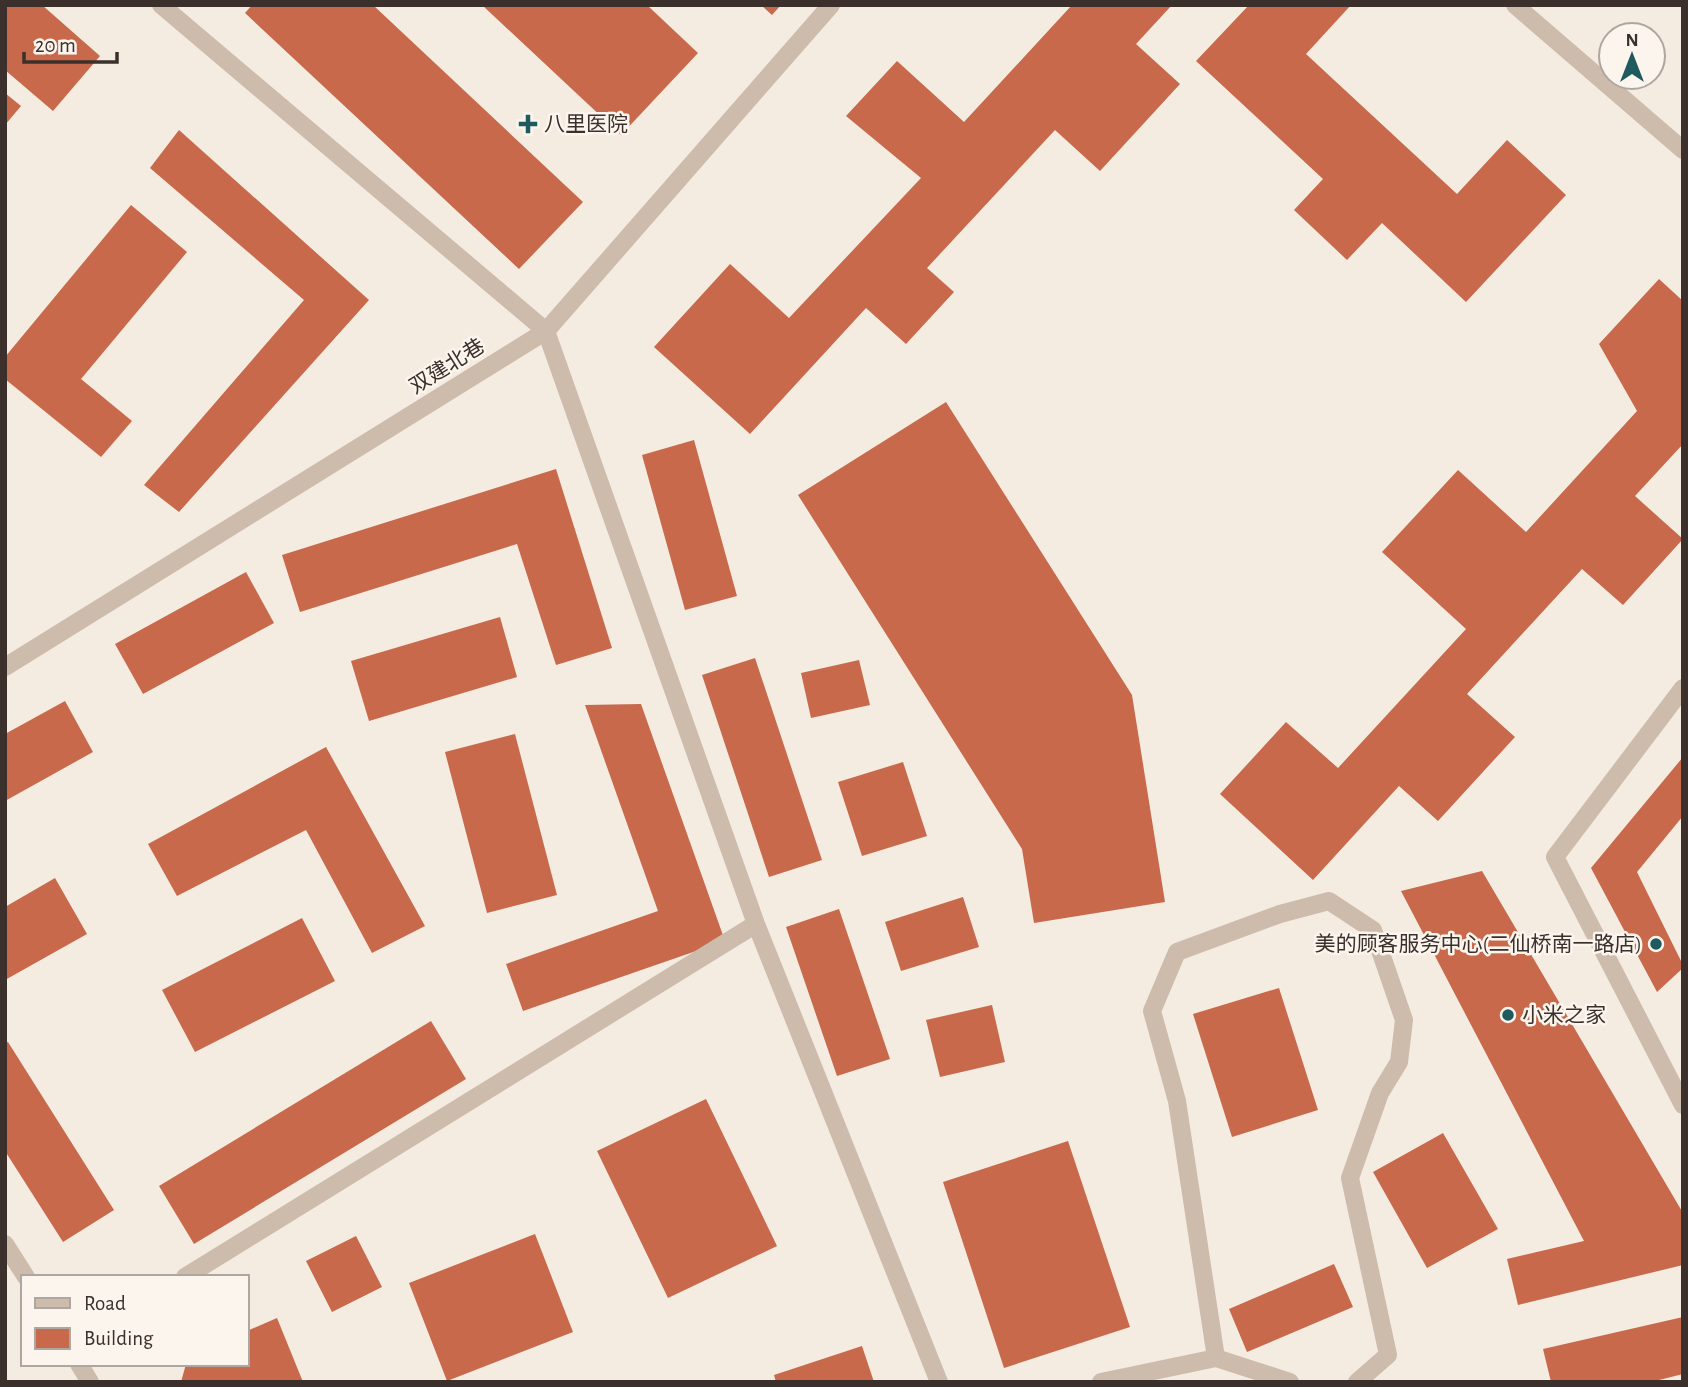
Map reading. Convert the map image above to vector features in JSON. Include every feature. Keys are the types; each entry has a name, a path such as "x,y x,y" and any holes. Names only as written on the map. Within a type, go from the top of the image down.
{"street":[{"path":"161,5 546,331 756,924 939,1382"},
{"name":"双建北巷","path":"5,667 546,331 831,5"},
{"path":"1515,5 1683,150"},
{"path":"1683,688 1555,857 1683,1105"},
{"path":"1216,1358 1177,1101 1152,1011 1177,952 1280,914 1329,901 1373,930 1404,1020 1399,1062 1380,1093 1350,1178 1388,1354 1357,1382"},
{"path":"188,1275 756,924"},
{"path":"5,1244 25,1275"},
{"path":"1101,1382 1216,1358 1290,1382"},
{"path":"80,1366 90,1382"}],"building":[{"path":"5,5 42,5 100,56 53,111 5,70"},
{"path":"252,5 373,5 583,202 519,269 245,13"},
{"path":"482,5 647,5 698,53 621,135"},
{"path":"761,5 781,5 772,15"},
{"path":"1072,5 1172,5 1136,44 1180,84 1100,171 1055,130 927,268 954,292 906,344 866,308 750,434 654,347 730,264 789,318 921,178 846,116 897,61 964,122"},
{"path":"1249,5 1351,5 1306,54 1457,194 1507,140 1566,195 1466,302 1382,223 1347,260 1294,210 1323,179 1196,61"},
{"path":"5,93 21,106 5,125"},
{"path":"179,130 369,300 179,512 144,485 304,300 150,168"},
{"path":"131,205 187,252 81,379 132,421 101,457 5,379 5,357"},
{"path":"1659,279 1683,301 1683,444 1635,496 1683,539 1623,605 1582,569 1467,694 1515,737 1438,821 1399,786 1313,880 1220,794 1286,722 1338,768 1466,629 1382,552 1458,470 1526,532 1637,411 1599,344"},
{"path":"946,402 1132,695 1165,902 1034,923 1022,849 798,495"},
{"path":"694,440 737,596 685,610 642,455"},
{"path":"556,469 612,648 556,665 517,544 300,612 282,555"},
{"path":"246,572 274,623 143,694 115,644"},
{"path":"500,617 517,677 369,721 351,661"},
{"path":"755,658 822,860 769,877 702,675"},
{"path":"859,660 870,705 811,718 801,673"},
{"path":"65,701 93,752 5,801 5,734"},
{"path":"641,704 725,941 523,1011 506,964 658,911 585,705"},
{"path":"515,734 557,895 487,913 445,752"},
{"path":"326,747 425,926 372,953 306,830 177,896 148,844"},
{"path":"1683,757 1683,816 1637,872 1683,965 1657,992 1591,868"},
{"path":"903,762 927,836 862,856 838,782"},
{"path":"1482,871 1683,1213 1683,1265 1518,1305 1507,1259 1584,1241 1401,891"},
{"path":"55,878 87,934 5,980 5,907"},
{"path":"963,897 979,947 901,971 885,922"},
{"path":"839,909 890,1059 837,1076 786,927"},
{"path":"302,918 335,981 195,1052 162,990"},
{"path":"1279,988 1318,1110 1232,1137 1193,1014"},
{"path":"992,1005 1005,1062 940,1077 926,1020"},
{"path":"431,1021 466,1079 194,1244 159,1186"},
{"path":"8,1042 114,1210 63,1242 5,1151 5,1043"},
{"path":"706,1099 777,1246 668,1298 597,1151"},
{"path":"1443,1133 1498,1229 1427,1268 1373,1172"},
{"path":"1068,1141 1130,1327 1004,1368 943,1182"},
{"path":"535,1234 573,1332 447,1381 409,1283"},
{"path":"356,1236 382,1287 332,1312 306,1261"},
{"path":"1334,1264 1353,1307 1247,1352 1229,1309"},
{"path":"1683,1317 1683,1374 1651,1382 1551,1382 1543,1349"},
{"path":"277,1318 303,1382 181,1382 185,1366 248,1366 248,1331"},
{"path":"862,1346 874,1382 776,1382 774,1375"}],"place":[{"name":"八里医院","path":"528,124"},
{"name":"美的顾客服务中心(二仙桥南一路店)","path":"1656,944"},
{"name":"小米之家","path":"1508,1015"}]}
